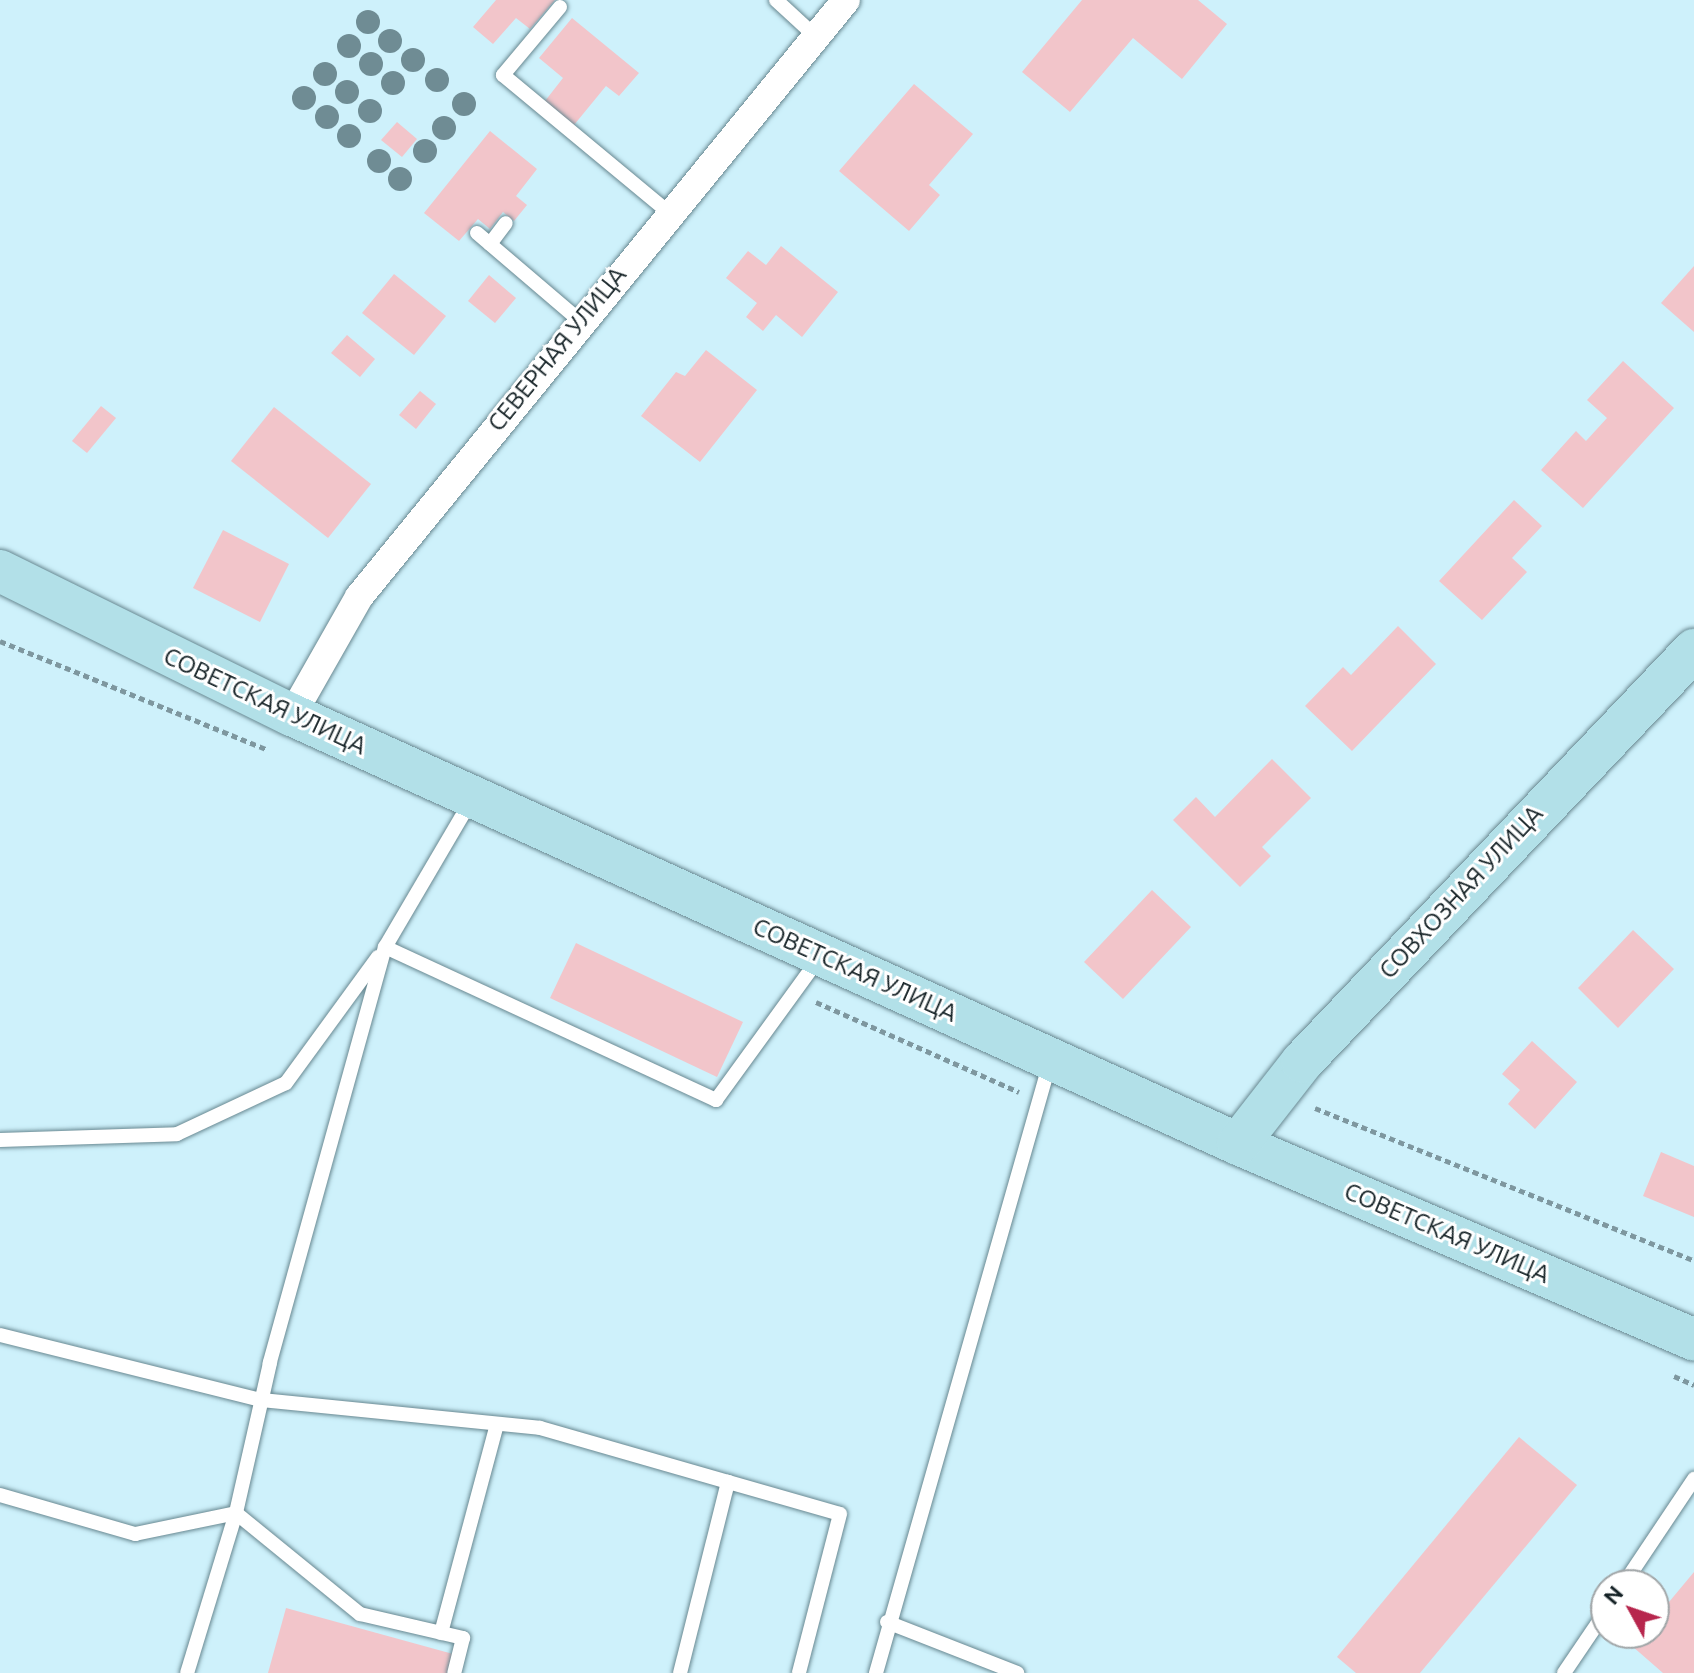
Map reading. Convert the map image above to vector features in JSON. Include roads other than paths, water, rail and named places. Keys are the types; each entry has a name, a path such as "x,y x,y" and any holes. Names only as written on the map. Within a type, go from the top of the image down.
{"main road":[{"name":"СОВЕТСКАЯ УЛИЦА","path":"8,580 292,715 1238,1144 1694,1339"},
{"name":"СОВХОЗНАЯ УЛИЦА","path":"1238,1144 1277,1093 1520,828 1694,650"}],"street":[{"name":"СЕВЕРНАЯ УЛИЦА","path":"292,715 359,597 580,321 846,0"}],"lane":[{"path":"776,0 815,36"},
{"path":"560,7 503,75 669,213"},
{"path":"490,244 506,223"},
{"path":"477,233 580,321"},
{"path":"0,1140 177,1134 286,1083 385,947 473,797"},
{"path":"385,947 716,1100 821,954"},
{"path":"187,1673 236,1513 261,1400 385,947"},
{"path":"876,1673 887,1622 1051,1058"},
{"path":"0,1335 261,1400 540,1428 840,1514 799,1673"},
{"path":"441,1633 497,1424"},
{"path":"1634,1569 1694,1479"},
{"path":"680,1673 728,1482"},
{"path":"0,1495 135,1534 236,1513"},
{"path":"236,1513 360,1614 463,1638 454,1673"},
{"path":"887,1622 1017,1673"},
{"path":"1564,1673 1590,1635"}]}
